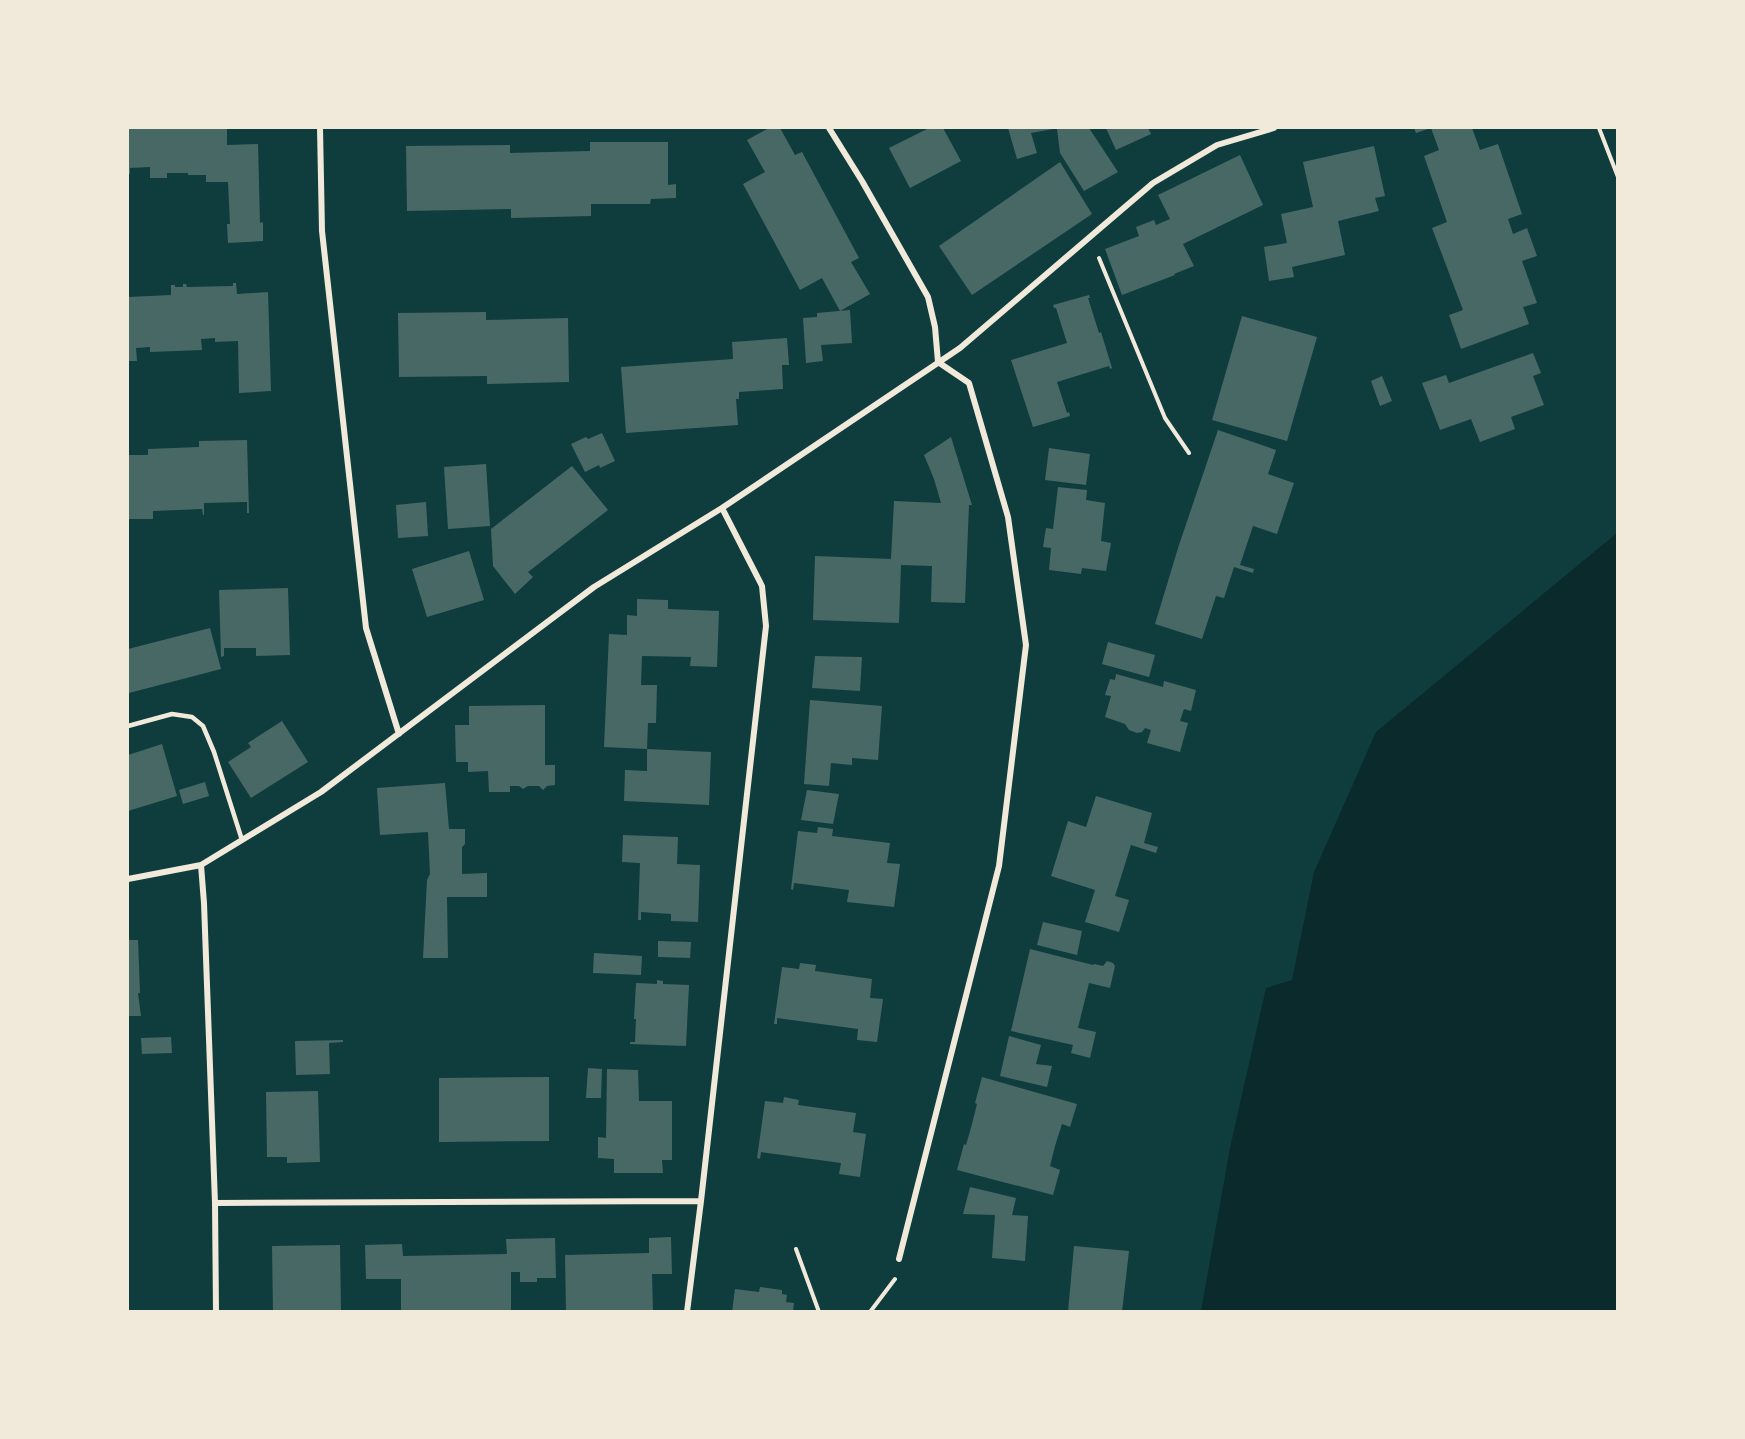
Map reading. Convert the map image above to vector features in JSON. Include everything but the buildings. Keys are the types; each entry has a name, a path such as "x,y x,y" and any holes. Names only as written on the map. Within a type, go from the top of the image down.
{"street":[{"path":"320,128 322,231 366,628 399,734"},
{"path":"829,128 928,297 935,327 938,362"},
{"path":"128,879 201,865 321,792 594,587 722,508 960,348 1154,183 1217,145 1274,128"},
{"path":"899,1258 999,866 1026,645 1008,517 969,383 938,362"},
{"path":"687,1311 766,626 762,586 722,508"},
{"path":"201,865 215,1203 216,1311"},
{"path":"215,1203 701,1201"}],"lane":[{"path":"128,726 172,714 192,717 203,726 214,752 242,840"}],"path":[{"path":"1599,128 1617,177"},
{"path":"1090,237 1165,417 1189,453"},
{"path":"796,1249 819,1311"},
{"path":"870,1311 896,1277"}],"water":[{"path":"1617,533 1617,1311 1201,1311 1230,1148 1266,988 1292,980 1314,872 1376,732"}]}
